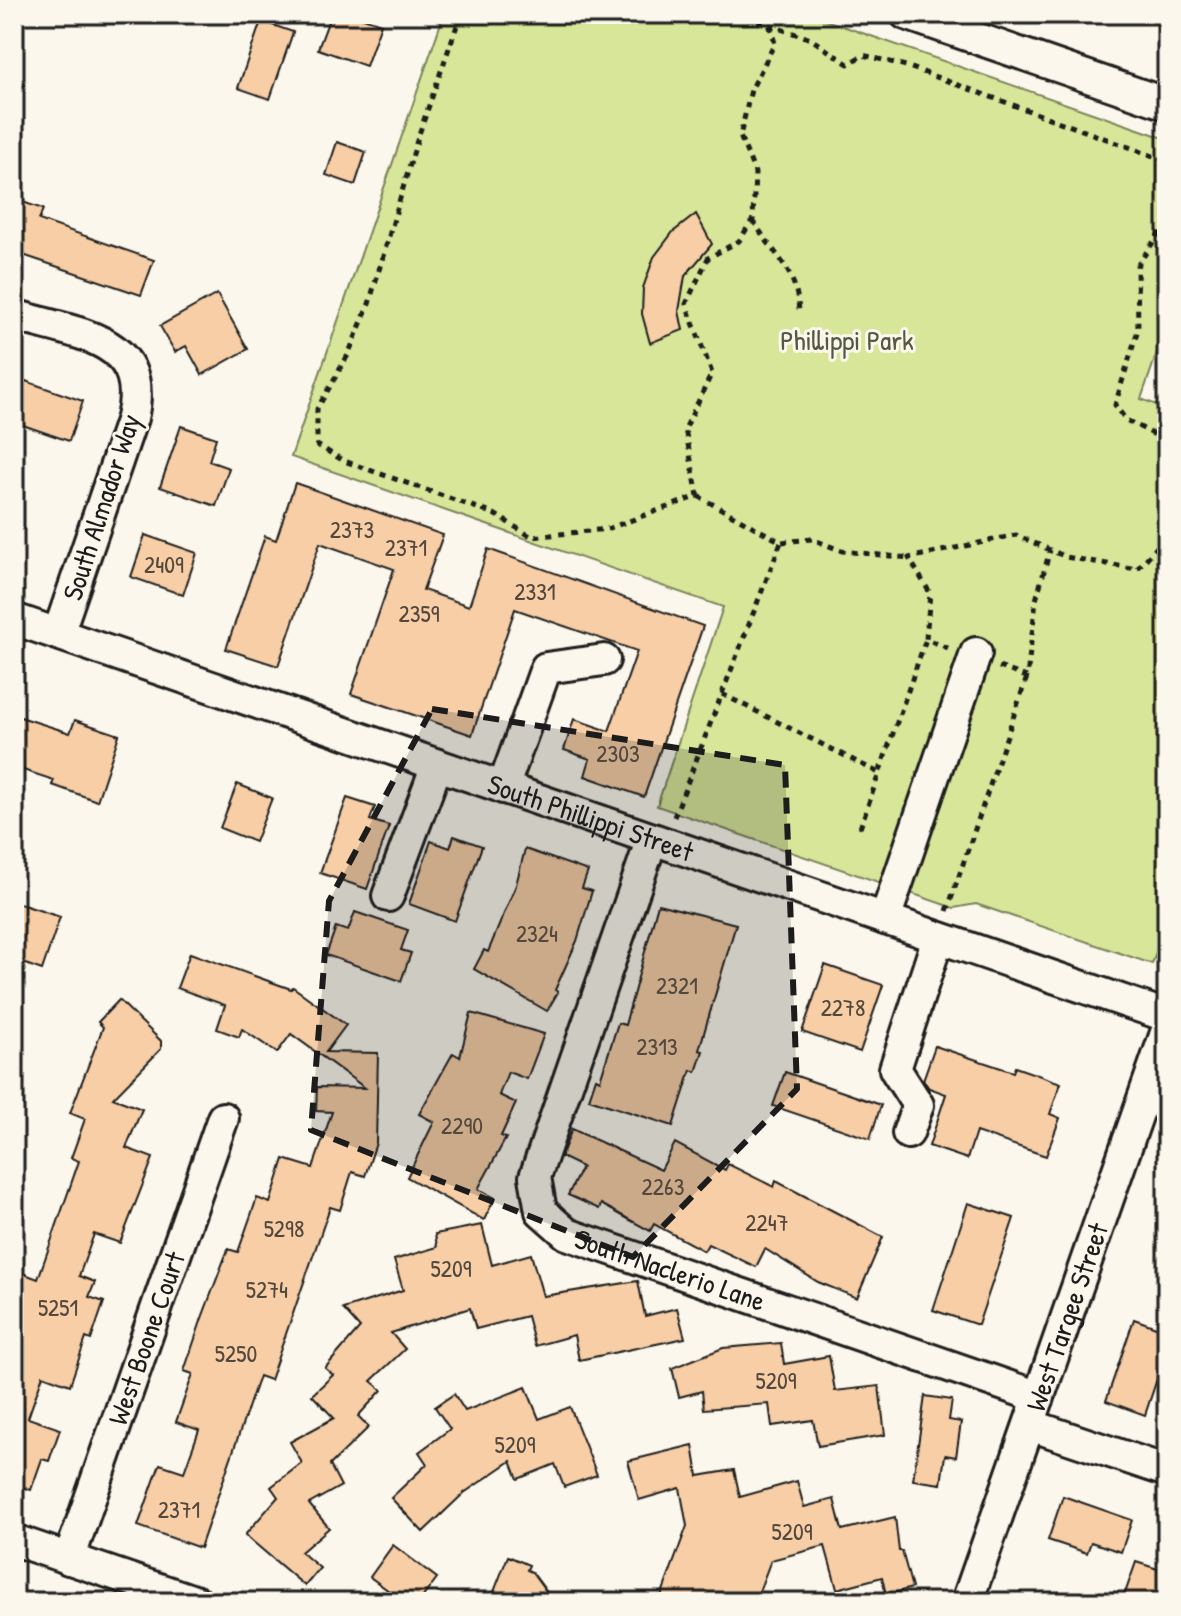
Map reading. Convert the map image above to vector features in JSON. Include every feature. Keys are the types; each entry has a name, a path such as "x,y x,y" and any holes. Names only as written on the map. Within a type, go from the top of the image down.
{"street":[{"path":"906,14 1167,104"},
{"name":"South Almador Way","path":"14,315 105,344 123,355 134,372 137,397 132,418 58,634"},
{"name":"South Phillippi Street","path":"14,619 1167,1016"},
{"path":"885,919 975,655"},
{"path":"503,788 546,668 604,660"},
{"path":"388,896 437,765"},
{"name":"South Naclerio Lane","path":"657,840 535,1177 541,1211 567,1234 1034,1411 1167,1471"},
{"path":"908,1133 918,1105 895,1069 938,938"},
{"name":"West Targee Street","path":"967,1602 1167,1030"},
{"name":"West Boone Court","path":"69,1559 223,1118"},
{"path":"14,1540 197,1602"}],"path":[{"path":"461,14 418,137 369,304 348,355 317,409 317,445 344,461 494,514 532,537 607,529 698,496 781,542 812,539 842,551 909,558 1016,535 1066,557 1137,569 1167,536"},
{"path":"735,14 811,39 848,64 863,55 906,66 1167,161"},
{"path":"698,496 685,429 712,373 686,304 708,258 739,241 753,219 755,173 740,136 751,90 775,43 766,14"},
{"path":"753,219 769,248 791,272 799,289 799,315"},
{"path":"1167,222 1137,266 1138,330 1115,405 1126,420 1167,441"},
{"path":"657,840 722,694 781,542"},
{"path":"938,938 1027,677 1036,600 1050,550"},
{"path":"860,828 926,639 930,593 909,558"},
{"path":"926,639 1027,677"},
{"path":"722,694 879,773"}],"highlighted area":[{"path":"432,709 785,765 797,1089 633,1257 311,1130 329,901"}],"green space":[{"name":"Phillippi Park","path":"444,14 808,14 1167,139 1167,324 1141,399 1167,409 1167,921 1152,964 976,904 954,908 657,806 723,607 291,457"}],"building":[{"path":"331,14 352,14 381,24 366,66 318,49"},
{"path":"261,21 293,32 270,99 238,88"},
{"path":"337,142 366,152 355,185 326,175"},
{"path":"14,199 43,209 39,220 154,260 141,295 14,252"},
{"path":"696,214 712,244 685,276 679,311 683,330 650,343 642,314 643,288 654,257 673,232"},
{"path":"217,294 248,349 202,375 186,346 175,352 160,326"},
{"path":"14,377 83,401 69,441 14,422"},
{"path":"181,426 216,438 209,461 229,468 216,506 160,487"},
{"path":"295,483 443,535 423,590 469,606 488,549 703,626 644,797 585,776 590,759 564,750 574,719 609,731 637,651 515,609 472,735 351,694 394,569 320,543 278,666 226,649 265,536 276,540"},
{"path":"145,535 197,553 183,595 131,577"},
{"path":"14,715 70,733 75,720 119,735 97,801 52,785 54,780 14,767"},
{"path":"237,784 272,798 255,842 220,828"},
{"path":"347,798 375,807 370,820 389,826 367,889 320,873"},
{"path":"454,836 482,846 455,921 409,904 431,841 450,848"},
{"path":"525,849 588,871 582,888 592,891 577,941 555,990 558,992 547,1011 474,969 484,950 488,952 516,885"},
{"path":"14,902 60,917 42,970 14,960"},
{"path":"658,904 736,924 699,1050 703,1051 696,1072 691,1070 673,1126 589,1099 596,1078 600,1080 618,1023 625,1025"},
{"path":"355,912 408,930 401,950 411,953 401,981 326,955 336,927 348,931"},
{"path":"190,953 291,989 293,987 346,1025 326,1052 378,1053 376,1143 365,1176 352,1172 340,1210 330,1207 270,1380 259,1376 200,1548 138,1526 160,1464 184,1472 199,1430 176,1422 193,1374 184,1371 202,1318 228,1249 238,1252 257,1198 270,1203 284,1159 313,1168 332,1112 316,1111 317,1087 365,1088 291,1034 277,1053 242,1029 239,1037 217,1029 225,1005 177,988"},
{"path":"825,965 883,985 860,1052 802,1032"},
{"path":"119,1000 161,1041 161,1049 113,1098 142,1109 126,1148 153,1158 120,1243 94,1234 79,1276 95,1282 89,1297 104,1302 91,1340 86,1338 70,1385 43,1375 28,1418 60,1429 49,1461 42,1459 31,1490 14,1484 14,1346 24,1317 14,1313 14,1270 38,1279 79,1161 71,1158 85,1119 70,1113 103,1027 98,1022"},
{"path":"471,1013 544,1034 527,1079 508,1072 499,1095 516,1103 501,1136 506,1138 478,1189 495,1198 484,1220 407,1177 434,1122 419,1114 453,1053 460,1057"},
{"path":"935,1046 1013,1072 1015,1067 1061,1083 1050,1114 1060,1118 1046,1156 976,1132 967,1159 929,1146 946,1094 929,1088 923,1080"},
{"path":"785,1072 881,1105 870,1139 773,1106"},
{"path":"572,1129 661,1170 675,1143 725,1170 728,1164 774,1187 776,1181 883,1237 857,1298 818,1282 765,1249 756,1267 708,1244 704,1251 654,1224 650,1231 601,1204 599,1209 568,1195 582,1167 561,1157"},
{"path":"968,1203 1014,1218 978,1325 933,1310"},
{"path":"482,1225 492,1265 531,1254 543,1296 638,1281 645,1316 677,1308 685,1338 579,1360 574,1335 535,1346 527,1316 476,1329 470,1308 391,1333 405,1349 371,1381 382,1390 358,1416 369,1427 330,1465 341,1486 309,1504 329,1528 301,1552 320,1568 305,1586 245,1535 278,1497 271,1487 302,1463 290,1442 334,1418 312,1395 333,1375 325,1368 360,1328 343,1309 403,1290 394,1260 437,1247 435,1234"},
{"path":"1134,1319 1167,1331 1167,1349 1145,1415 1106,1401"},
{"path":"781,1343 784,1364 829,1356 835,1391 879,1386 885,1435 818,1446 813,1420 772,1426 769,1404 704,1409 702,1391 679,1397 672,1368 723,1348"},
{"path":"526,1387 539,1419 570,1407 597,1475 564,1487 555,1464 518,1479 511,1461 464,1493 423,1532 391,1498 427,1464 419,1452 450,1429 435,1407 454,1394 465,1411"},
{"path":"925,1396 952,1400 949,1420 961,1422 956,1457 945,1455 941,1484 913,1480"},
{"path":"693,1445 698,1476 734,1470 740,1497 797,1481 804,1507 834,1499 842,1530 895,1517 899,1551 902,1551 912,1588 886,1595 882,1577 837,1589 825,1546 771,1560 755,1602 659,1602 687,1526 680,1488 639,1500 628,1461"},
{"path":"1063,1496 1132,1520 1121,1552 1091,1542 1087,1553 1048,1540"},
{"path":"393,1545 437,1578 419,1602 404,1602 370,1577"},
{"path":"508,1556 529,1565 527,1570 532,1572 554,1602 490,1602"},
{"path":"1136,1562 1167,1572 1167,1602 1122,1602"}]}
